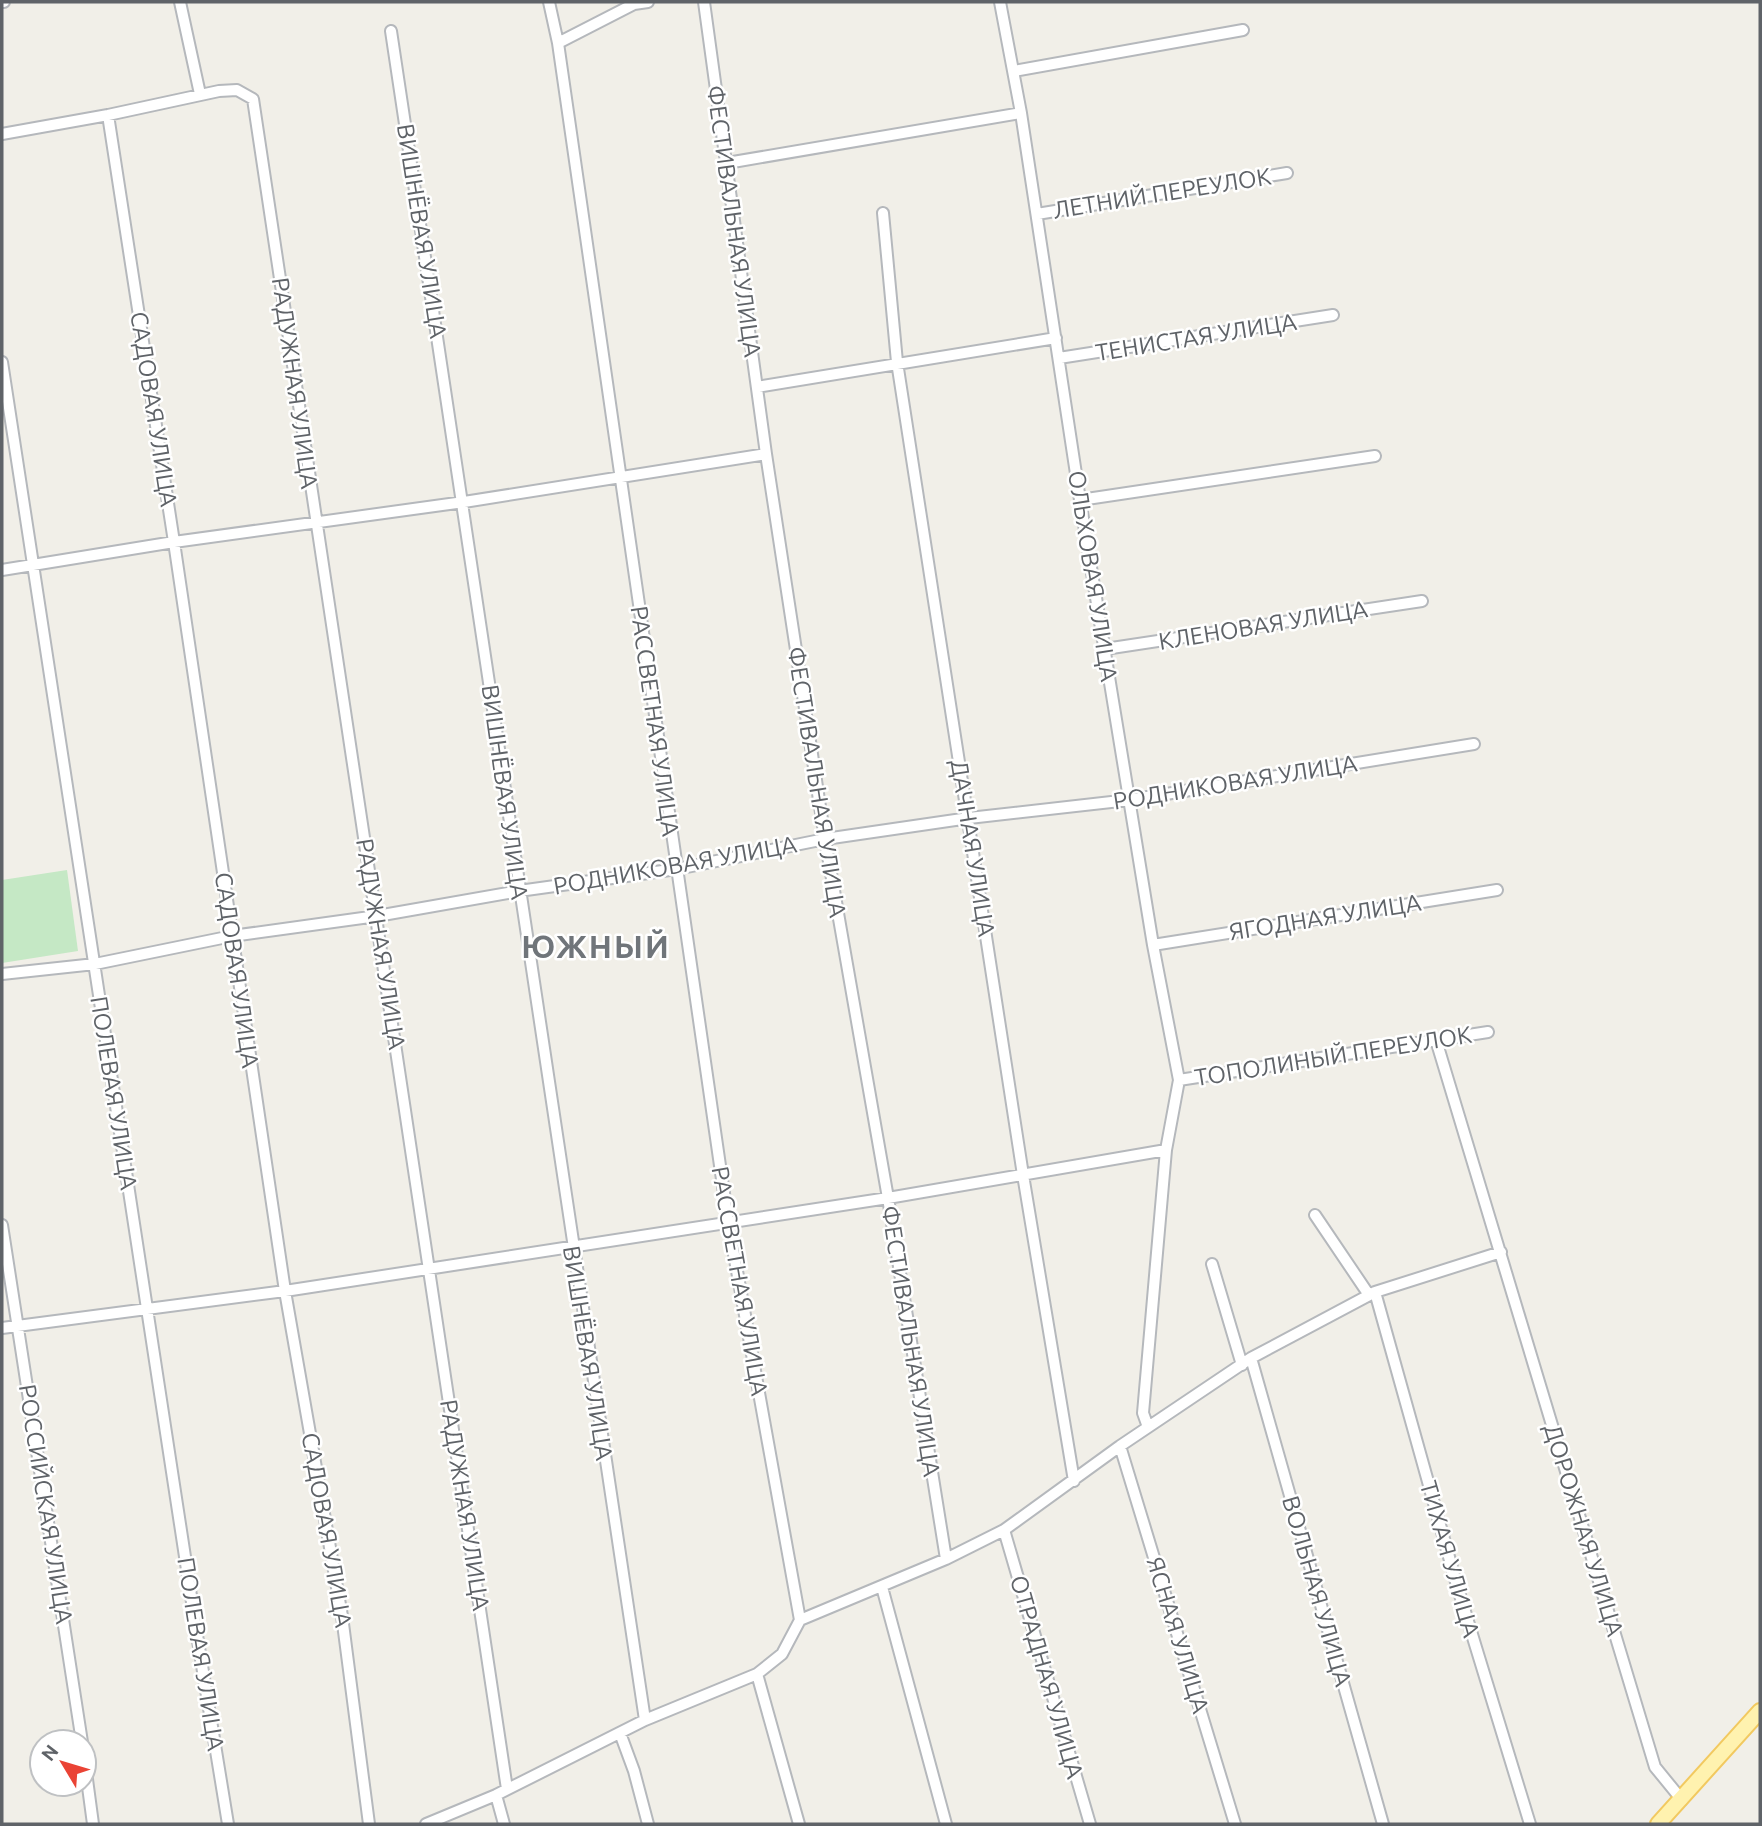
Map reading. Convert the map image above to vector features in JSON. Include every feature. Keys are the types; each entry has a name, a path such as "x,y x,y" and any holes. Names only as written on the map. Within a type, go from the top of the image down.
{"main road":[{"path":"1658,1824 1760,1711"}],"street":[{"path":"2,134 107,115 200,94 180,2"},
{"name":"РАССВЕТНАЯ УЛИЦА","path":"549,2 558,43 728,1221 800,1620"},
{"path":"558,43 634,4 648,2"},
{"name":"ФЕСТИВАЛЬНАЯ УЛИЦА","path":"704,2 766,454 825,839 888,1198 946,1559"},
{"name":"ОЛЬХОВАЯ УЛИЦА","path":"1000,2 1021,113 1080,500 1153,945 1179,1080 1166,1150 1143,1413 1148,1427"},
{"path":"1014,71 1243,30"},
{"name":"ВИШНЁВАЯ УЛИЦА","path":"391,31 464,502 571,1246 645,1720"},
{"name":"РАДУЖНАЯ УЛИЦА","path":"200,94 237,90 253,99 507,1789"},
{"path":"727,163 1021,113"},
{"name":"САДОВАЯ УЛИЦА","path":"107,115 174,542 285,1291 342,1616 369,1824"},
{"name":"ЛЕТНИЙ ПЕРЕУЛОК","path":"1037,214 1287,173"},
{"name":"ДАЧНАЯ УЛИЦА","path":"883,213 897,362 1023,1175 1074,1481"},
{"name":"ТЕНИСТАЯ УЛИЦА","path":"1059,358 1333,315"},
{"path":"757,387 1056,338"},
{"name":"ПОЛЕВАЯ УЛИЦА","path":"2,362 228,1824"},
{"path":"2,570 174,542 464,502 766,454"},
{"path":"1080,500 1375,456"},
{"name":"КЛЕНОВАЯ УЛИЦА","path":"1105,649 1422,601"},
{"name":"РОДНИКОВАЯ УЛИЦА","path":"2,974 94,964 232,936 677,869 825,839 969,818 1129,800 1474,744"},
{"name":"ЯГОДНАЯ УЛИЦА","path":"1153,945 1497,890"},
{"name":"ТОПОЛИНЫЙ ПЕРЕУЛОК","path":"1179,1080 1488,1032"},
{"name":"ДОРОЖНАЯ УЛИЦА","path":"1436,1040 1655,1767 1682,1800"},
{"path":"2,1328 285,1291 888,1198 1166,1150"},
{"name":"ТИХАЯ УЛИЦА","path":"1315,1215 1372,1294 1530,1824"},
{"name":"РОССИЙСКАЯ УЛИЦА","path":"2,1225 80,1728"},
{"path":"426,1824 496,1795 645,1720 757,1674 782,1654 800,1620 946,1559 1004,1530 1120,1446 1247,1362 1372,1294 1501,1252"},
{"name":"ВОЛЬНАЯ УЛИЦА","path":"1212,1264 1247,1362 1383,1824"},
{"name":"ЯСНАЯ УЛИЦА","path":"1120,1446 1236,1824"},
{"name":"ОТРАДНАЯ УЛИЦА","path":"1004,1530 1090,1824"},
{"path":"882,1587 946,1824"},
{"path":"757,1674 799,1824"},
{"path":"620,1733 649,1824"},
{"path":"496,1795 504,1824"},
{"path":"90,1798 93,1824"}],"green space":[{"path":"67,870 78,951 2,963 2,880"}],"district":[{"name":"ЮЖНЫЙ","path":"596,946"}]}
